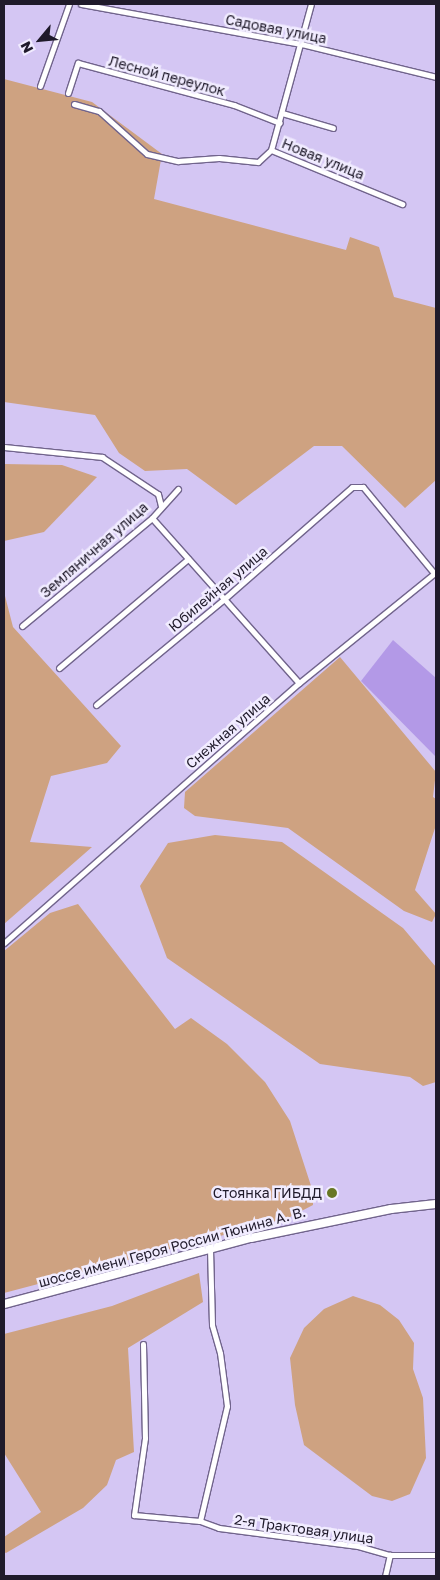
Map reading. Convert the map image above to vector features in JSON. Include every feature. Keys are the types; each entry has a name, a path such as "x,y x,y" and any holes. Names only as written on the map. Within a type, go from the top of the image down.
{"main road":[{"name":"шоссе имени Героя России Тюнина А. В.","path":"4,1304 210,1248 318,1222 436,1204"}],"street":[{"path":"40,86 69,4"},
{"name":"Садовая улица","path":"81,4 301,44 436,77"},
{"path":"271,150 280,123 310,4"},
{"name":"Лесной переулок","path":"68,94 78,63 234,105 280,123"},
{"name":"Новая улица","path":"74,104 99,111 147,154 178,161 219,158 258,162 271,150 402,204"},
{"path":"282,113 333,128"},
{"path":"4,447 102,456 158,494 161,506"},
{"name":"Юбилейная улица","path":"96,705 223,600 352,487 363,487 435,572"},
{"name":"Земляничная улица","path":"22,626 152,518 178,489"},
{"path":"152,518 223,600 299,683"},
{"path":"59,668 188,559"},
{"name":"Снежная улица","path":"4,943 299,683 435,572"},
{"path":"200,1521 227,1406 220,1353 212,1325 210,1248"},
{"name":"2-я Трактовая улица","path":"143,1344 145,1438 134,1515 200,1521 219,1528 358,1546 390,1554 436,1555"},
{"path":"385,1576 390,1554"}],"shaded area":[{"path":"4,79 92,102 162,154 154,199 346,250 350,237 379,247 394,297 436,308 436,480 405,508 342,446 314,446 236,505 187,469 145,471 119,453 95,415 4,402"},
{"path":"4,464 62,465 97,477 44,532 4,541"},
{"path":"4,592 13,627 121,746 107,763 51,776 30,842 92,847 4,924"},
{"path":"393,640 436,678 436,757 361,681"},
{"path":"340,657 436,772 433,797 436,799 436,825 415,890 436,914 432,922 404,911 288,828 195,816 184,808 185,792"},
{"path":"215,835 282,842 403,928 436,967 436,1082 423,1086 410,1077 320,1064 167,958 140,886 168,843"},
{"path":"78,904 175,1029 191,1018 227,1044 265,1082 290,1121 313,1192 313,1205 288,1218 4,1293 4,951 50,913"},
{"path":"199,1273 203,1302 128,1348 134,1452 116,1460 107,1485 83,1508 6,1553 4,1552 4,1537 41,1512 4,1453 4,1334 112,1306"},
{"path":"353,1296 380,1305 399,1320 414,1343 413,1369 423,1398 426,1458 410,1494 392,1501 372,1496 304,1445 295,1405 290,1358 304,1328 324,1309"}],"place":[{"name":"Стоянка ГИБДД","path":"332,1193"}]}
